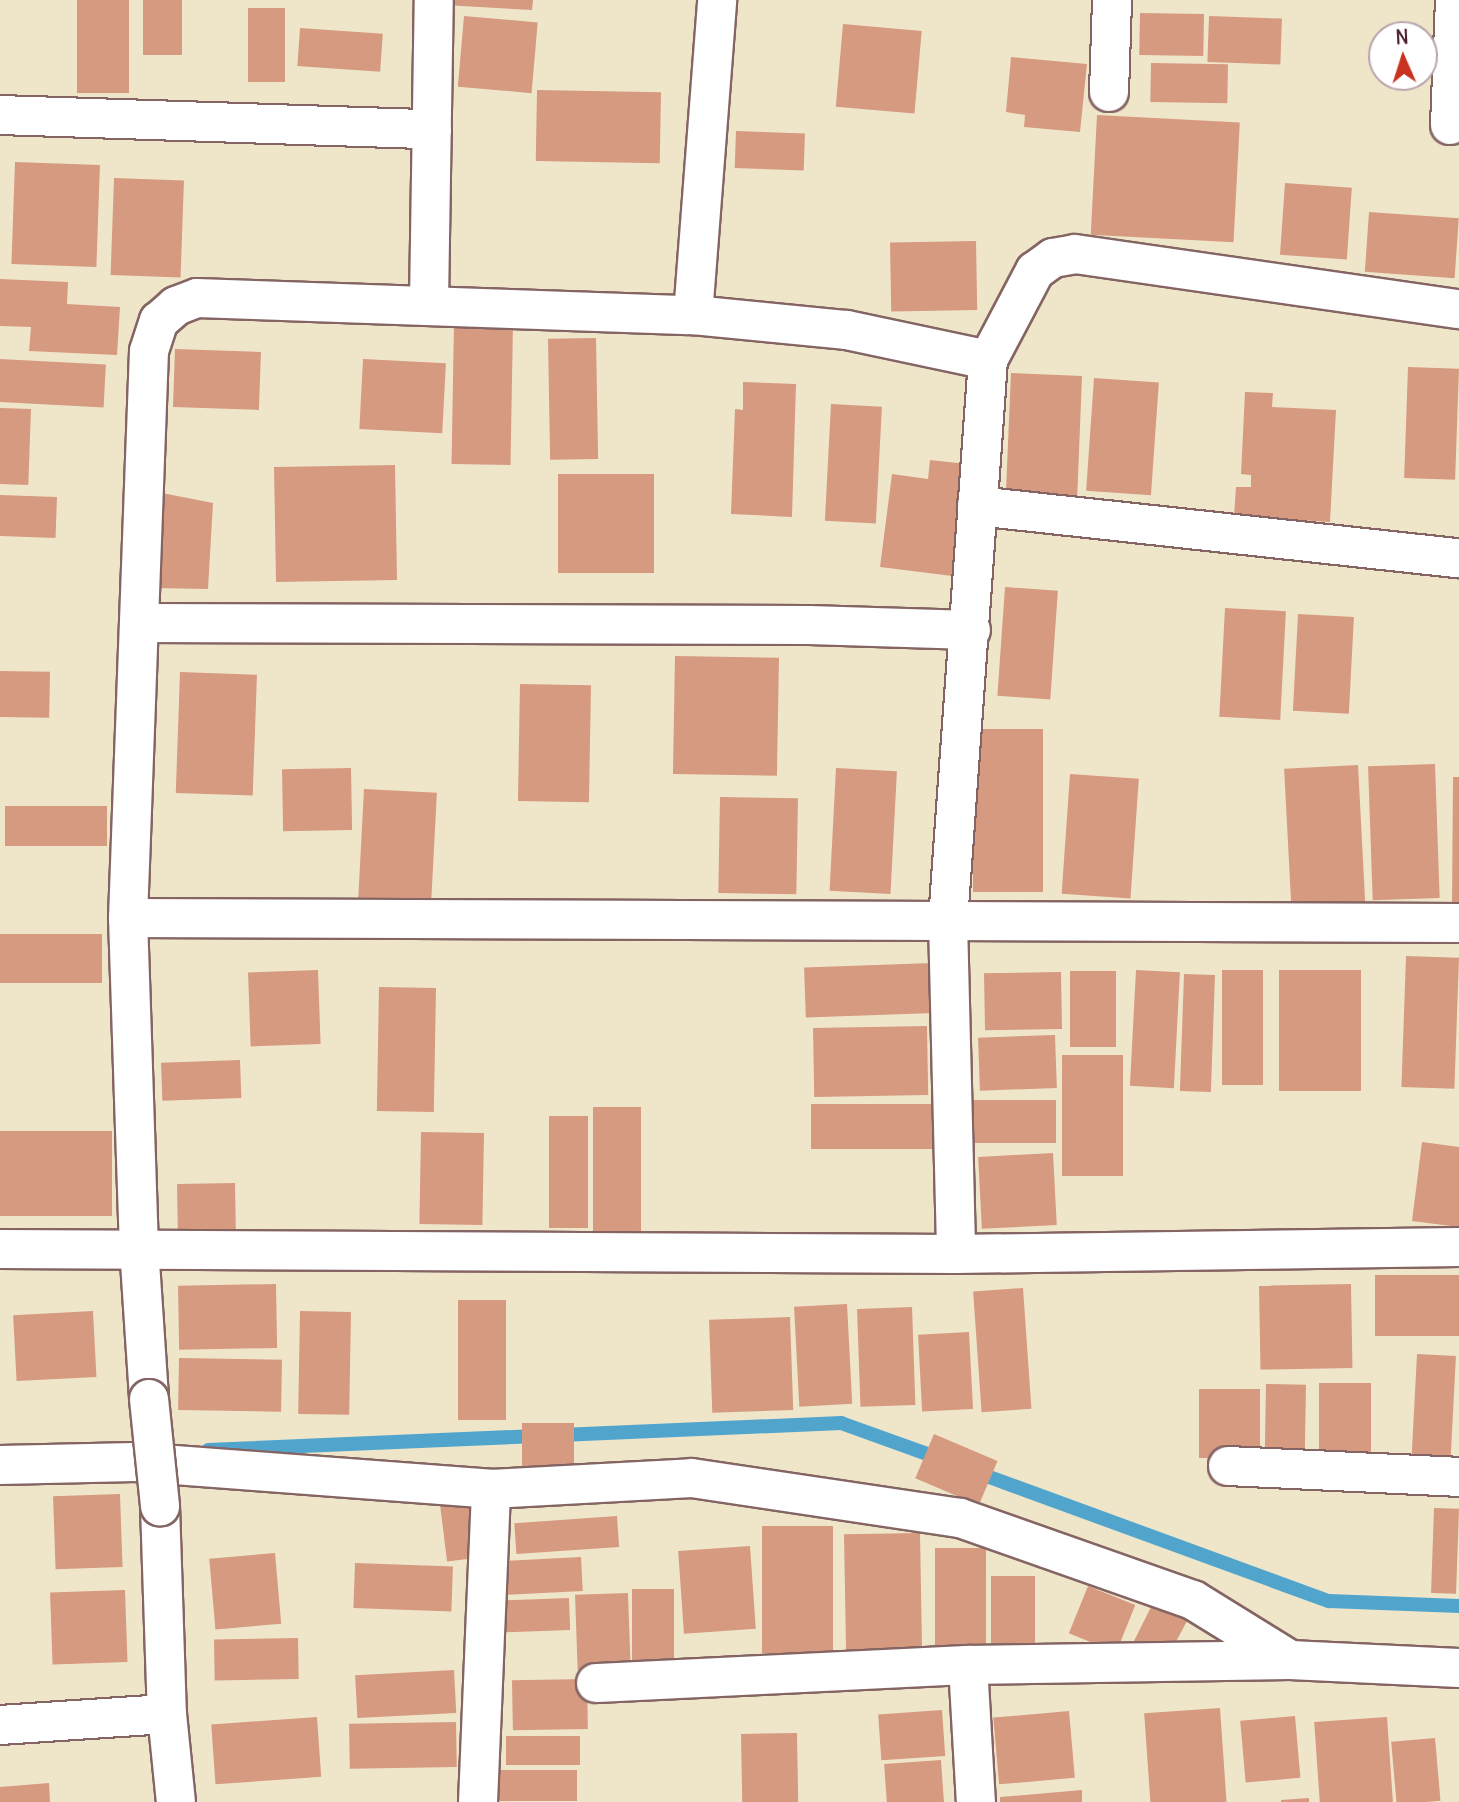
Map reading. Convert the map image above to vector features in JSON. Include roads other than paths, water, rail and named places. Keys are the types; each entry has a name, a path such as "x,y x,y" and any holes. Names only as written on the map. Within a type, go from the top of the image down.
{"street":[{"path":"429,303 434,0"},
{"path":"693,315 717,0"},
{"path":"1109,92 1112,0"},
{"path":"1450,125 1455,0"},
{"path":"0,115 432,130"},
{"path":"956,1254 948,921 971,630 988,360 1035,271 1053,258 1075,254 1459,309"},
{"path":"176,1802 167,1714 160,1506 149,1399 139,1247 128,918 149,351 159,321 176,306 197,299 429,303 693,315 847,330 988,360"},
{"path":"977,506 1459,558"},
{"path":"141,623 809,625 971,630"},
{"path":"128,918 1459,923"},
{"path":"0,1249 139,1247 956,1254 1459,1247"},
{"path":"0,1465 135,1462 491,1489 692,1478 960,1518 1193,1600 1290,1660"},
{"path":"1228,1466 1459,1477"},
{"path":"478,1802 491,1489"},
{"path":"596,1682 968,1665 1290,1660 1459,1668"},
{"path":"968,1665 976,1802"},
{"path":"0,1725 167,1714"}],"waterway":[{"path":"208,1450 841,1423 944,1460"},
{"path":"973,1471 1329,1601 1459,1606"}]}
